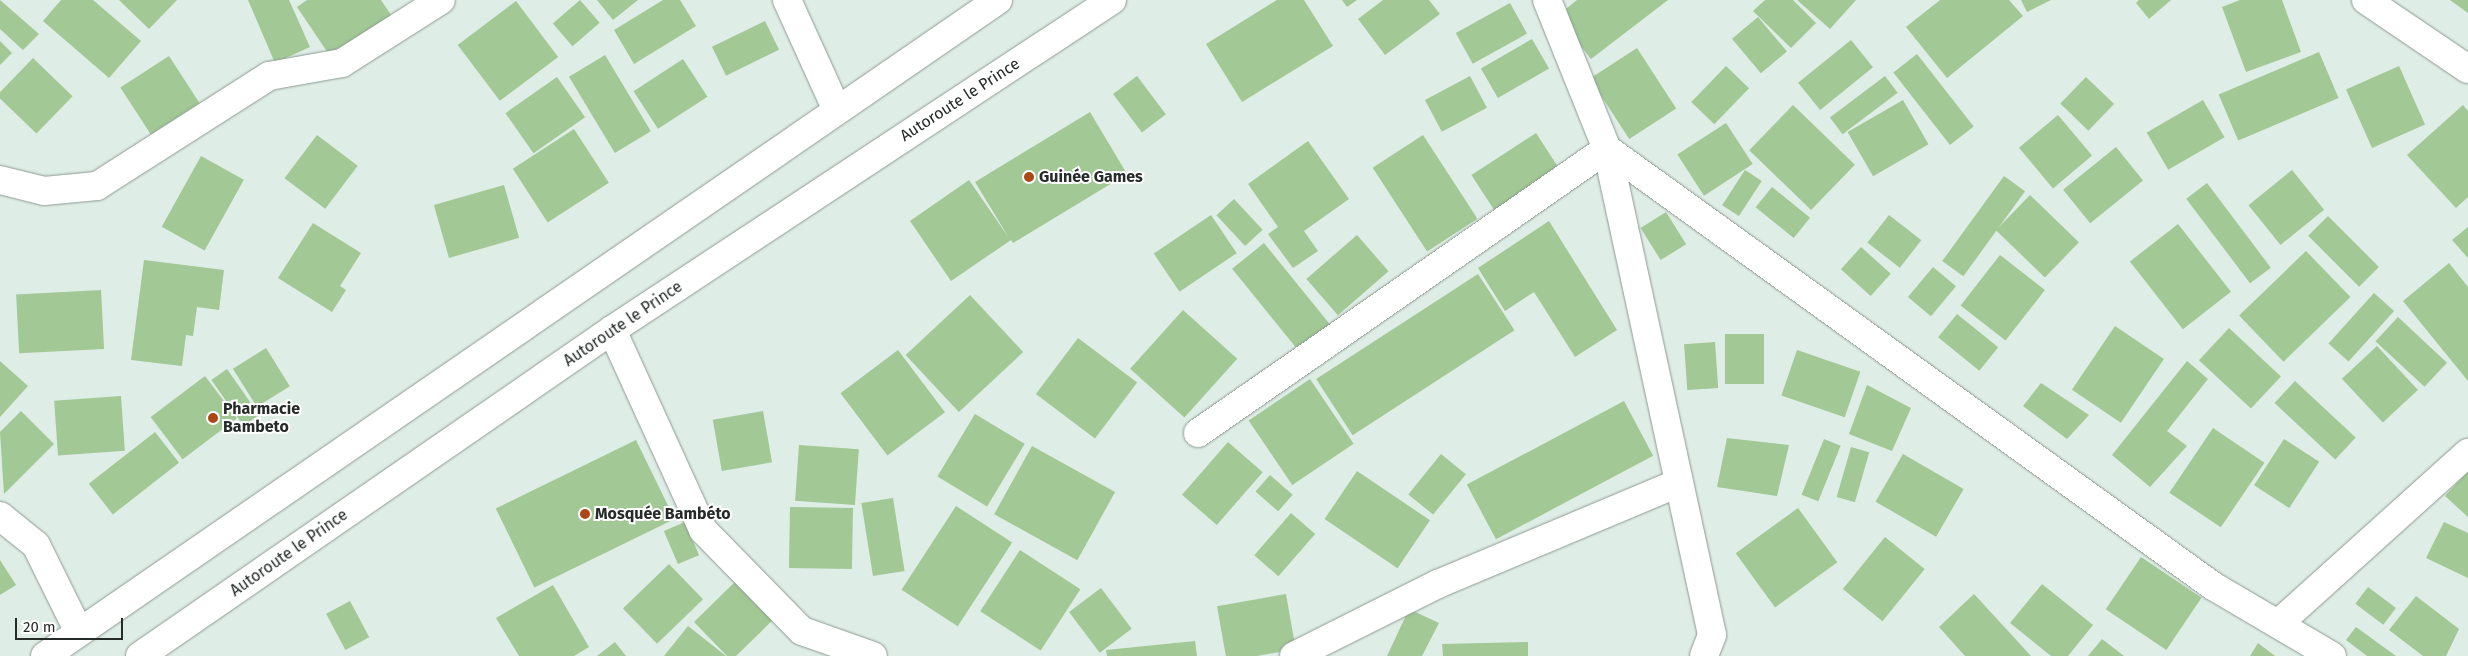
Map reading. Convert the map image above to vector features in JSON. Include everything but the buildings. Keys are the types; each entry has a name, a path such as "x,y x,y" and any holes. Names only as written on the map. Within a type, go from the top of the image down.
{"street":[{"path":"0,180 44,191 97,186 268,76 342,63 441,0"},
{"path":"787,0 836,108"},
{"path":"45,656 836,108 998,0"},
{"name":"Autoroute le Prince","path":"140,656 612,330 1112,0"},
{"path":"1547,0 1607,149 1712,635 1704,656"},
{"path":"2366,0 2468,69"},
{"path":"1198,433 1607,149"},
{"path":"1607,149 2213,586 2332,656"},
{"path":"612,330 704,530 802,631 873,656"},
{"path":"2278,624 2468,453"},
{"path":"1294,656 1438,584 1678,483"},
{"path":"0,516 36,546 79,632"},
{"path":"37,656 79,632"}],"place":[{"name":"Guinée Games","path":"1029,177"},
{"name":"Pharmacie Bambeto","path":"213,418"},
{"name":"Mosquée Bambéto","path":"585,514"}]}
